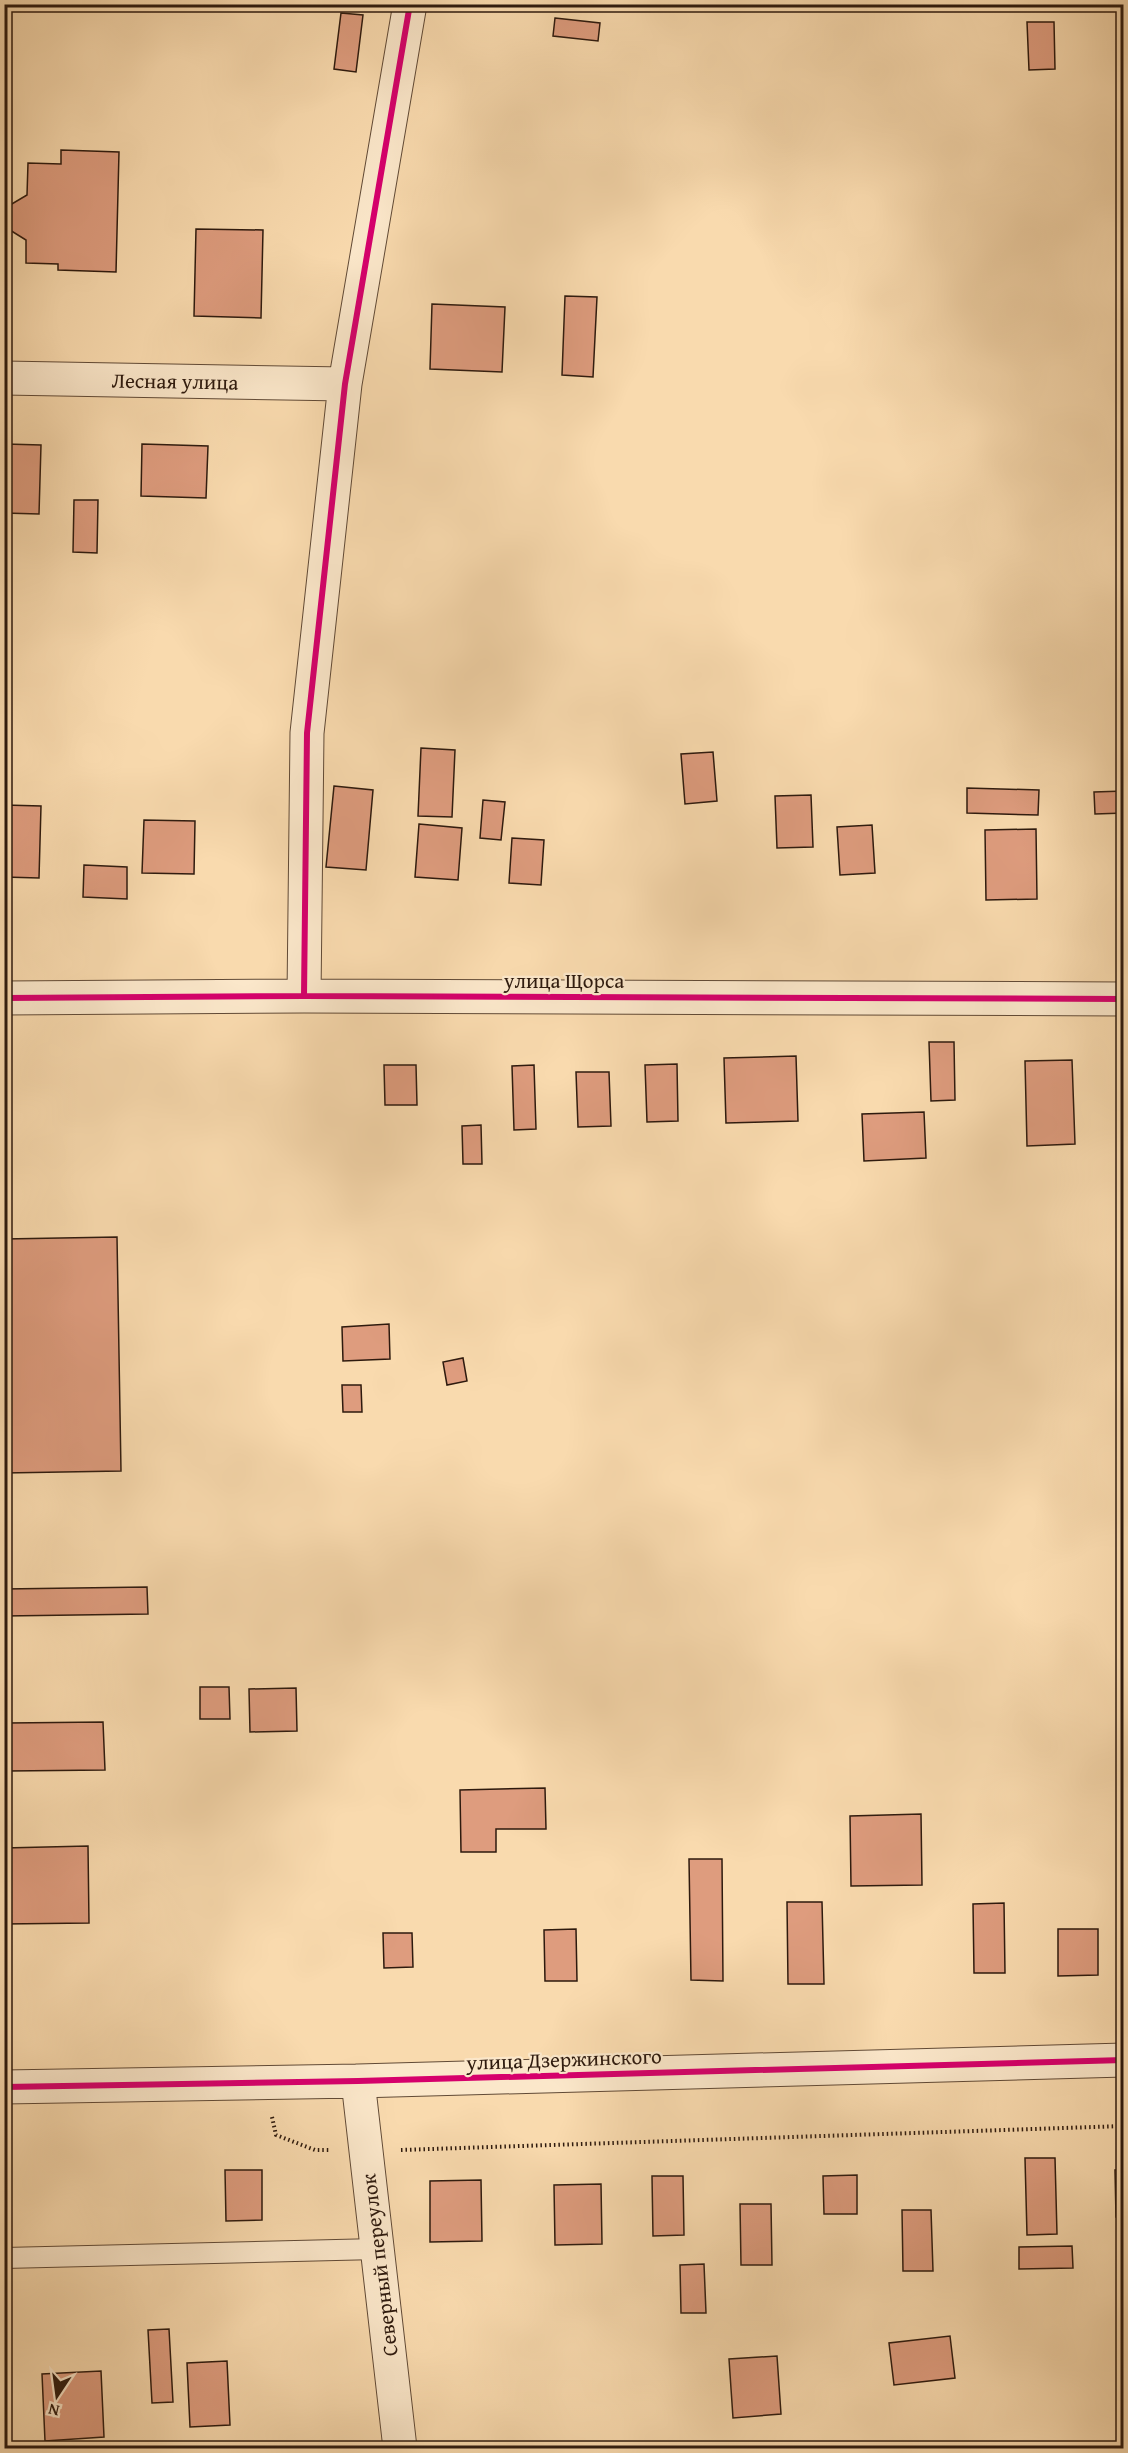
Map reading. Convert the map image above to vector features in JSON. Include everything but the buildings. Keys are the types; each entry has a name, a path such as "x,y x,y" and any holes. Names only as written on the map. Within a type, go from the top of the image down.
{"street":[{"path":"304,996 307,734 345,384 410,4"},
{"name":"Лесная улица","path":"4,378 345,384"},
{"name":"улица Щорса","path":"4,998 304,996 1124,999"},
{"name":"улица Дзержинского","path":"4,2087 358,2081 1124,2060"},
{"name":"Северный переулок","path":"358,2081 400,2448"}],"lane":[{"path":"4,2258 377,2249"}],"path":[{"path":"265,2083 276,2135 315,2150 366,2151 1124,2126"}],"cycle path":[{"path":"304,996 307,733 345,384 410,4"},
{"path":"4,998 304,996 1124,999"},
{"path":"4,2087 358,2081 1124,2060"}]}
